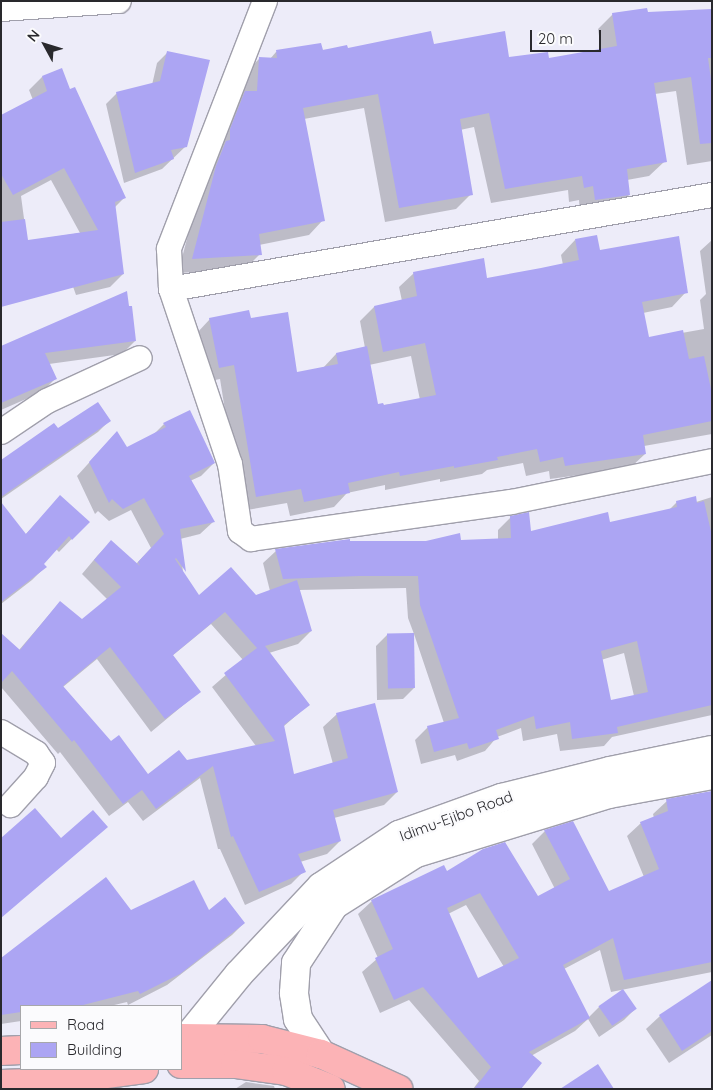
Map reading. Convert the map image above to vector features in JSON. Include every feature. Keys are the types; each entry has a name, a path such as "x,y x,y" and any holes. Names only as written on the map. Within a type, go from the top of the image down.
{"main road":[{"name":"Idimu-Ejibo Road","path":"183,1046 239,974 321,887 399,835 501,798 610,771 712,750"},
{"name":"Idimu-Ejibo Road","path":"321,1054 298,1019 294,994 296,963 334,905 416,853 609,794 712,775"},
{"path":"183,1046 262,1039 321,1054 398,1089"},
{"path":"183,1046 235,1064 286,1070 331,1089"},
{"path":"1,1051 20,1050"},
{"path":"1,1084 38,1083 136,1070"}],"street":[{"path":"1,9 118,1"},
{"path":"265,1 169,248 171,289 230,464 240,531 251,539 512,502 712,461"},
{"path":"171,289 712,195"},
{"path":"1,432 47,401 140,358"},
{"path":"1,732 36,753 43,763 36,777 11,805"}],"building":[{"path":"647,8 648,12 712,9 712,58 708,58 712,87 712,143 700,144 691,77 654,83 667,162 627,169 630,195 595,200 593,186 584,188 582,176 505,189 489,113 460,119 473,195 399,208 378,94 303,108 325,221 259,234 262,255 192,259 216,166 226,141 230,140 230,129 245,91 257,91 259,57 277,58 276,50 321,43 323,50 347,45 348,48 431,31 434,44 505,31 509,57 548,52 549,58 617,46 612,13"},
{"path":"167,51 210,60 187,147 171,150 174,159 135,173 116,92 160,81"},
{"path":"62,68 70,89 75,87 126,198 115,202 124,274 1,307 1,222 25,219 28,240 98,230 64,168 13,195 1,174 1,115 47,91 42,76"},
{"path":"597,235 600,250 679,236 688,293 642,302 649,337 683,330 689,359 704,356 712,394 712,421 643,435 646,454 565,466 563,457 540,462 537,449 497,457 498,460 454,468 454,466 400,476 399,472 348,483 350,493 304,502 301,489 256,497 234,365 219,368 209,318 249,310 251,318 288,312 297,372 338,364 336,353 367,346 378,404 383,403 384,405 436,395 425,343 383,352 374,306 417,296 413,272 484,258 487,278 541,268 579,260 575,239"},
{"path":"127,291 129,306 132,306 136,341 45,353 57,379 1,403 1,346"},
{"path":"98,402 111,421 1,497 1,460 54,423 58,428"},
{"path":"190,410 215,463 189,476 215,522 180,529 186,572 175,559 199,595 231,567 256,595 297,580 312,631 265,646 310,705 284,725 294,774 348,758 336,713 375,703 398,792 333,810 341,841 298,854 306,872 259,892 233,836 231,837 213,766 156,809 142,790 123,804 74,740 72,742 12,671 1,683 1,633 20,650 60,601 82,619 121,587 94,560 111,540 140,566 138,562 164,534 144,498 123,509 112,499 109,503 89,462 117,431 127,447 166,427 163,423","holes":["225,612 257,648 224,673 275,741 187,760 179,750 148,774 119,735 111,741 63,686 110,647 165,719 201,692 173,655"]},
{"path":"60,495 90,522 72,540 69,536 44,564 47,567 1,602 1,502 26,534"},
{"path":"696,496 697,503 704,501 712,536 712,705 617,727 618,733 572,739 570,722 536,729 534,716 496,730 499,739 469,749 467,743 434,752 427,726 459,718 420,605 418,576 283,579 275,549 350,539 350,541 426,541 460,533 461,540 511,538 510,516 529,512 531,531 608,512 610,522 677,507 676,501","holes":["637,641 648,692 611,700 601,651"]},
{"path":"387,633 414,633 415,688 388,688"},
{"path":"712,791 712,962 624,980 613,938 563,965 590,1018 529,1052 542,1063 521,1089 474,1089 491,1067 423,987 394,1000 375,958 393,949 371,900 444,865 447,871 483,849 505,842 538,896 570,879 544,830 573,821 609,891 659,869 640,822 668,811 666,799","holes":["480,893 519,958 478,978 447,908"]},
{"path":"35,808 61,838 93,810 108,827 1,918 1,838"},
{"path":"106,877 131,910 194,880 209,910 225,897 245,923 180,974 140,994 138,991 83,1005 20,1005 20,1012 1,1015 1,958"},
{"path":"712,980 712,1031 682,1051 659,1015"},
{"path":"623,989 637,1009 612,1026 598,1006"},
{"path":"598,1064 614,1089 560,1089"}]}
